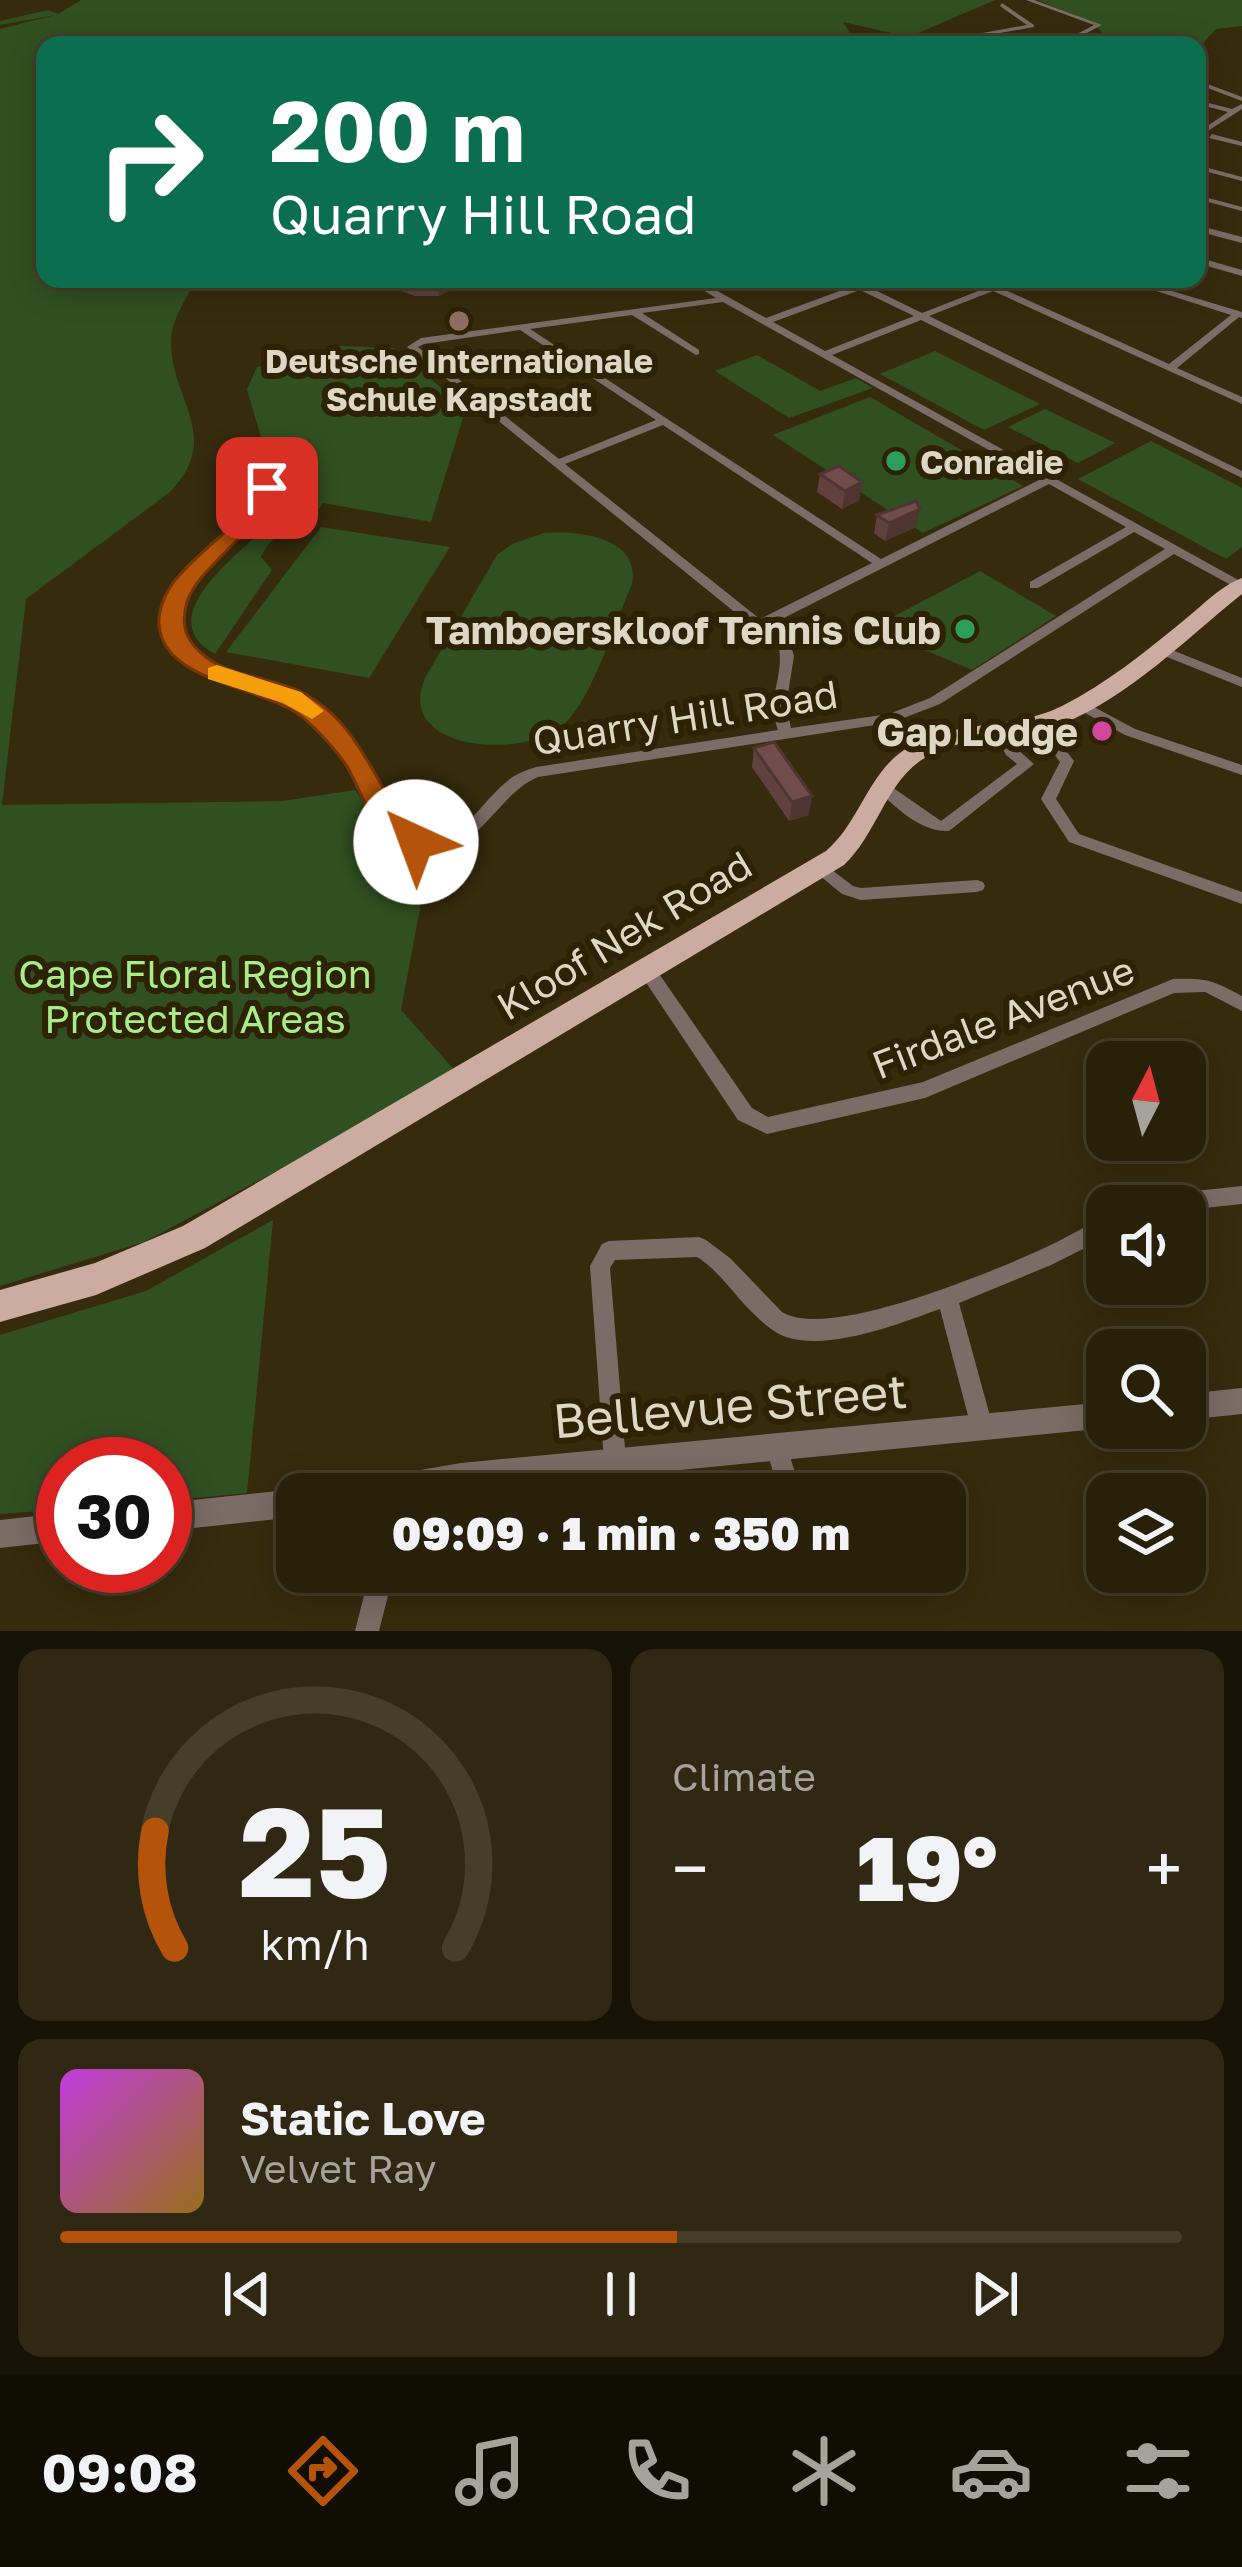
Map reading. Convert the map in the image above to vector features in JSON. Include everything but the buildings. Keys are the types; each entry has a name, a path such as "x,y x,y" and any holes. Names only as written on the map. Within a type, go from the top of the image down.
{"main road":[{"path":"923,748 1039,724 1081,704 1241,585"},
{"name":"Kloof Nek Road","path":"0,1306 113,1273 194,1237 820,867 864,831 895,770 923,748"}],"street":[{"path":"61,0 71,3"},
{"path":"1030,0 1100,25 1079,36"},
{"path":"972,36 1032,26 1002,5"},
{"path":"1056,34 1061,36"},
{"path":"1206,86 1239,106"},
{"path":"1206,94 1214,89"},
{"path":"1206,101 1239,106"},
{"path":"1206,130 1239,106"},
{"path":"1212,136 1242,144"},
{"path":"1206,169 1242,179"},
{"path":"1206,200 1242,211"},
{"path":"1215,233 1242,211"},
{"path":"1206,230 1242,240"},
{"path":"1206,263 1242,273"},
{"path":"709,288 1241,585"},
{"path":"764,322 857,288"},
{"path":"866,288 1242,475"},
{"path":"823,355 993,288 1242,401"},
{"path":"1167,288 1240,314"},
{"path":"725,299 412,345 788,652 776,706 786,734"},
{"path":"635,314 695,352"},
{"path":"1171,368 1240,314"},
{"path":"523,328 881,564"},
{"path":"558,463 664,421"},
{"path":"759,625 1048,480"},
{"name":"Quarry Hill Road","path":"267,486 261,506 178,593 171,612 172,632 182,650 201,666 292,698 313,712 352,752 389,824 406,837 428,843 459,837 482,822 508,786 527,774 891,718 923,748"},
{"path":"1034,584 1134,527"},
{"path":"891,718 931,704 1173,549"},
{"path":"1157,648 1242,683"},
{"path":"1081,704 1130,732 1242,770"},
{"path":"1039,724 1066,761 1048,800 1074,838 1242,898"},
{"path":"884,789 933,825 944,827 1027,764 1011,752 1000,730"},
{"path":"820,867 848,890 862,894 977,886"},
{"name":"Firdale Avenue","path":"647,970 745,1114 766,1126 925,1090 1183,983 1207,985 1242,1004"},
{"path":"1206,1199 1242,1195"},
{"path":"615,1461 600,1266 608,1251 699,1246 775,1319 804,1332 947,1299 1086,1237"},
{"path":"947,1299 982,1427"},
{"path":"1206,1405 1242,1401"},
{"name":"Bellevue Street","path":"527,1473 1086,1416"},
{"path":"776,1446 784,1473"},
{"path":"192,1513 276,1505"},
{"path":"0,1534 36,1530"},
{"path":"367,1631 377,1593"}],"green space":[{"name":"Cape Floral Region Protected Areas","path":"81,0 995,0 911,36 843,22 848,36 36,36 36,288 192,288 171,340 194,435 186,472 170,492 26,599 2,805 283,801 355,790 391,838 431,850 401,1010 458,1074 144,1242 0,1286 0,29 55,15 0,25 0,21 48,10 58,14"},
{"path":"1038,0 1242,0 1242,26 1216,29 1206,40 1206,36 1108,36 1094,24"},
{"path":"340,346 393,348 466,408 431,522 323,503 268,545 261,557 272,570 215,654 197,640 191,623 195,606 220,571 266,527 252,521 283,485 274,483 247,389 257,367"},
{"path":"935,351 1040,404 984,430 880,374"},
{"path":"757,355 820,391 856,378 873,388 789,418 715,371"},
{"name":"Conradie","path":"870,397 1023,486 923,533 773,435"},
{"path":"1045,409 1115,443 1078,463 1008,427"},
{"path":"1151,441 1242,488 1242,547 1226,559 1078,479"},
{"path":"321,527 450,547 369,678 226,652"},
{"path":"544,533 604,540 627,556 632,568 632,584 593,681 572,715 542,737 492,745 444,734 428,721 420,702 425,678 497,555 512,544"},
{"name":"Tamboerskloof Tennis Club","path":"980,571 1056,616 972,670 899,639 889,619"},
{"path":"273,1220 247,1493 192,1498 192,1437 36,1437 36,1511 0,1514 0,1335 146,1291"}],"slow traffic":[{"path":"217,673 292,698 312,711"}],"place":[{"name":"Deutsche Internationale Schule Kapstadt","path":"459,321"},
{"name":"Conradie","path":"896,461"},
{"name":"Tamboerskloof Tennis Club","path":"965,629"},
{"name":"Gap Lodge","path":"1102,731"}],"route":[{"path":"267,488 258,510 178,593 171,612 176,642 201,666 304,704 357,759 389,824 416,842"}]}
